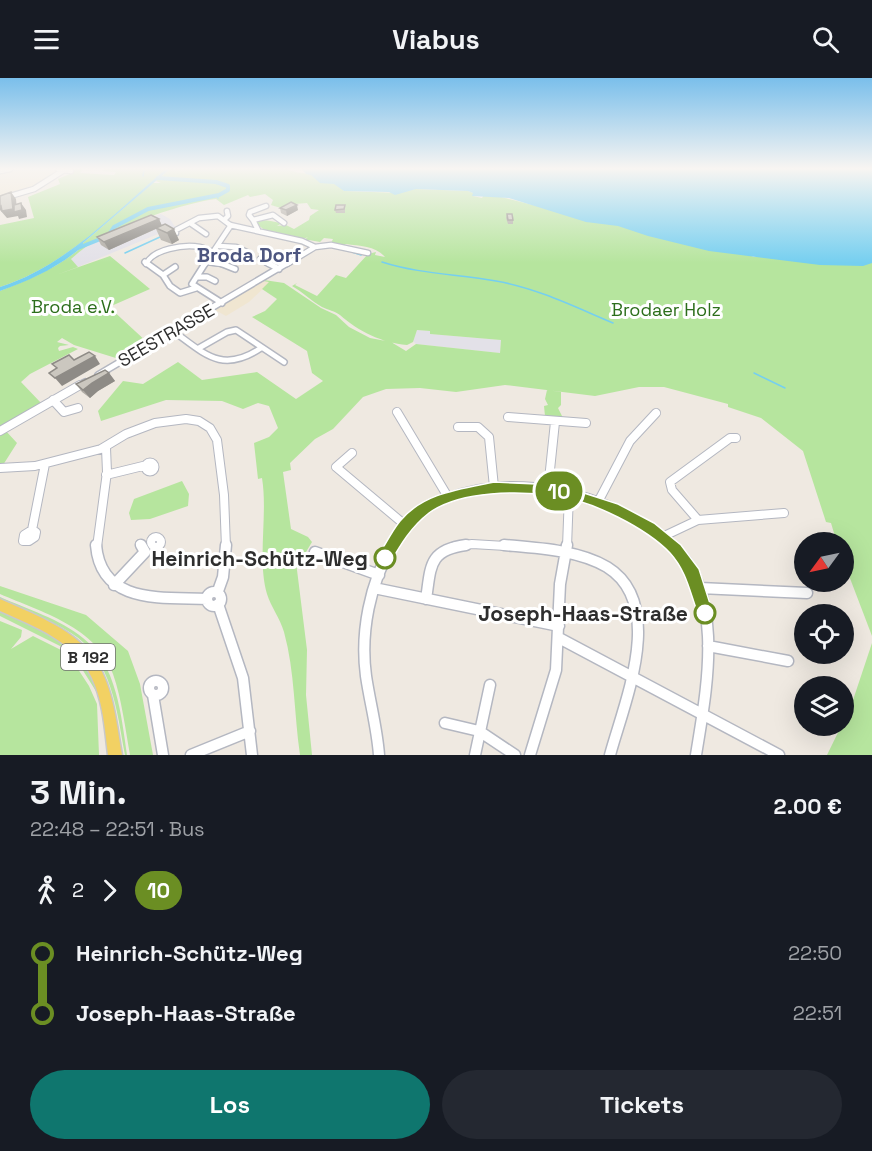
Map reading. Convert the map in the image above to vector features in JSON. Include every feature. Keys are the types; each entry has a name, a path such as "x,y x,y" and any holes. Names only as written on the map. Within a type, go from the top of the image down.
{"main road":[{"name":"B 192","path":"0,605 62,634 86,654 100,678 106,696 116,755"}],"street":[{"path":"258,230 259,228 249,215 250,212 266,206"},
{"path":"225,219 228,217 227,211"},
{"path":"253,220 273,214 284,223"},
{"path":"176,233 178,229 190,222 211,216 225,219 231,225 304,242 315,247 331,245 368,253"},
{"path":"190,222 206,234"},
{"path":"222,303 192,284 231,225"},
{"path":"219,246 236,247 250,254"},
{"path":"196,288 180,293 170,286 163,275 145,264 150,256 160,252 192,247 214,252"},
{"path":"187,254 192,247"},
{"name":"SEESTRASSE","path":"0,431 315,247"},
{"path":"160,252 163,259"},
{"path":"260,259 279,269"},
{"path":"208,262 220,263 235,269"},
{"path":"163,275 175,267"},
{"path":"196,277 207,277 215,281"},
{"path":"199,348 236,330 284,362"},
{"path":"173,331 220,362 243,359 261,348"},
{"path":"53,400 64,411 78,408"},
{"path":"397,412 447,497"},
{"path":"598,502 630,441 656,413"},
{"path":"508,417 586,423"},
{"path":"0,468 45,464 108,445 146,427 180,418 198,420 214,432 224,484 226,516 224,565 218,591 210,594 207,599 208,605 218,604"},
{"path":"548,489 555,422"},
{"path":"458,427 478,427 489,437 494,487"},
{"path":"698,520 672,490 670,482 730,438 736,438"},
{"path":"108,445 96,557 103,576 114,585 131,593 158,598 207,599"},
{"path":"352,453 336,467 405,525"},
{"path":"32,530 45,464"},
{"path":"106,474 147,465"},
{"path":"379,755 365,660 366,634 374,588 390,548 405,525 425,508 447,497 494,487 548,489 598,502 631,517 662,537 686,561 700,588 708,646 703,714 696,755"},
{"path":"530,755 556,670 560,584 567,554 569,493"},
{"path":"662,537 698,520 784,513"},
{"path":"426,599 433,563 438,555 448,548 505,545 567,554 605,565 624,583 631,594 640,622 639,637 610,755"},
{"path":"114,585 146,547"},
{"path":"315,552 379,575"},
{"path":"374,588 559,626"},
{"path":"700,588 807,593"},
{"path":"218,591 222,597 218,604 243,678 252,755"},
{"path":"559,638 779,755"},
{"path":"708,646 788,660"},
{"path":"475,755 490,685"},
{"path":"153,695 163,755"},
{"path":"445,723 479,732 515,755"},
{"path":"191,755 250,731"}],"shaded area":[{"path":"161,214 170,219 175,227 78,267 70,259 94,240"},
{"path":"263,281 270,282 249,302 226,316 215,310"},
{"path":"417,330 430,331 430,334 501,340 500,353 416,344 413,341"}],"green space":[{"path":"29,201 130,201 89,237 47,266 0,287 0,225 34,218"},
{"name":"Broda e.V.","path":"132,201 206,201 118,229 93,242 71,259 78,267 56,275 110,256 150,289 109,307 148,343 119,359 74,345 62,338 57,342 69,345 60,346 59,351 73,347 78,349 30,374 21,382 42,404 0,428 0,291 64,261 83,246 83,243"},
{"path":"218,201 235,201 224,205"},
{"name":"Brodaer Holz","path":"273,201 515,201 589,219 731,248 754,257 872,257 872,636 854,589 854,532 834,532 831,523 826,522 803,451 761,418 728,407 728,404 664,387 639,387 595,396 505,385 456,392 420,388 386,389 363,397 333,429 315,439 290,463 291,470 283,472 291,529 308,537 312,542 303,557 295,554 307,650 306,695 312,755 300,755 288,647 264,581 264,492 262,478 258,479 254,443 269,437 278,428 269,406 258,403 243,409 222,401 166,400 101,421 98,411 123,381 143,384 178,362 202,380 257,372 296,399 323,381 312,373 307,351 252,317 265,311 277,299 262,289 269,282 263,281 225,304 264,280 284,283 321,308 336,315 349,327 370,338 387,341 363,331 338,314 318,305 292,286 297,283 295,285 317,296 336,275 346,278 368,254 376,252 375,255 385,257 381,253 367,247 331,243 333,239 324,238 320,242 309,240 307,242 304,240 308,237 295,239 272,234 255,221 282,223 277,226 286,225 294,229 309,220 310,216 319,210 311,209 307,203 294,204 284,209 271,205","holes":["417,330 430,331 430,334 501,340 500,353 416,344 406,351 392,342 407,345 413,342"]},
{"path":"547,390 561,392 561,405 558,408 563,418 545,416 544,406 548,405 545,399"},
{"path":"5,430 17,443 3,465 0,465 0,432"},
{"path":"182,481 189,494 188,506 150,519 131,520 129,513 134,499"},
{"path":"0,586 86,615 128,651 140,684 153,755 130,755 113,674 105,658 94,644 66,623 0,594"},
{"path":"0,597 64,625 94,649 110,676 115,692 127,755 125,755 110,687 96,657 85,644 63,628 0,600"},
{"path":"0,610 47,632 73,652 93,679 99,696 77,661 64,648 0,616"},
{"path":"0,621 22,630 21,637 11,649 33,636 61,650 74,663 89,686 97,704 99,755 0,755"},
{"path":"872,643 872,755 827,755 836,736 854,736 854,697"}],"water":[{"path":"133,201 83,243 83,246 74,254 44,272 0,291 0,287 24,278 68,252"},
{"path":"517,201 872,201 872,263 863,266 820,265 709,251 618,226 586,222"}],"building":[{"path":"0,201 12,201 13,209 2,211"},
{"path":"291,202 297,205 286,210 280,208"},
{"path":"21,203 22,210 14,212 14,205"},
{"path":"336,205 345,205 344,209 335,210"},
{"path":"507,214 512,214 513,220 508,220"},
{"path":"151,215 159,219 104,242 97,237"},
{"path":"165,224 174,229 167,233 156,228"},
{"path":"89,352 95,356 55,378 49,373 57,368 52,364 69,355 74,360"},
{"path":"105,370 109,373 83,390 76,384"}],"waterway":[{"path":"78,248 108,236 114,227 148,209 191,201"},
{"path":"125,253 160,237"},
{"path":"352,252 361,255"},
{"path":"382,262 410,269 511,284 556,299 613,323"},
{"path":"754,373 785,388"}],"bus line":[{"name":"10","path":"385,558 405,525 425,508 447,497 494,487 559,491 613,508 649,527 662,537 676,549 694,574 700,588 705,613"}],"place":[{"name":"Heinrich-Schütz-Weg","path":"385,558"},
{"name":"Joseph-Haas-Straße","path":"705,613"}],"district":[{"name":"Broda Dorf","path":"249,255"}]}
